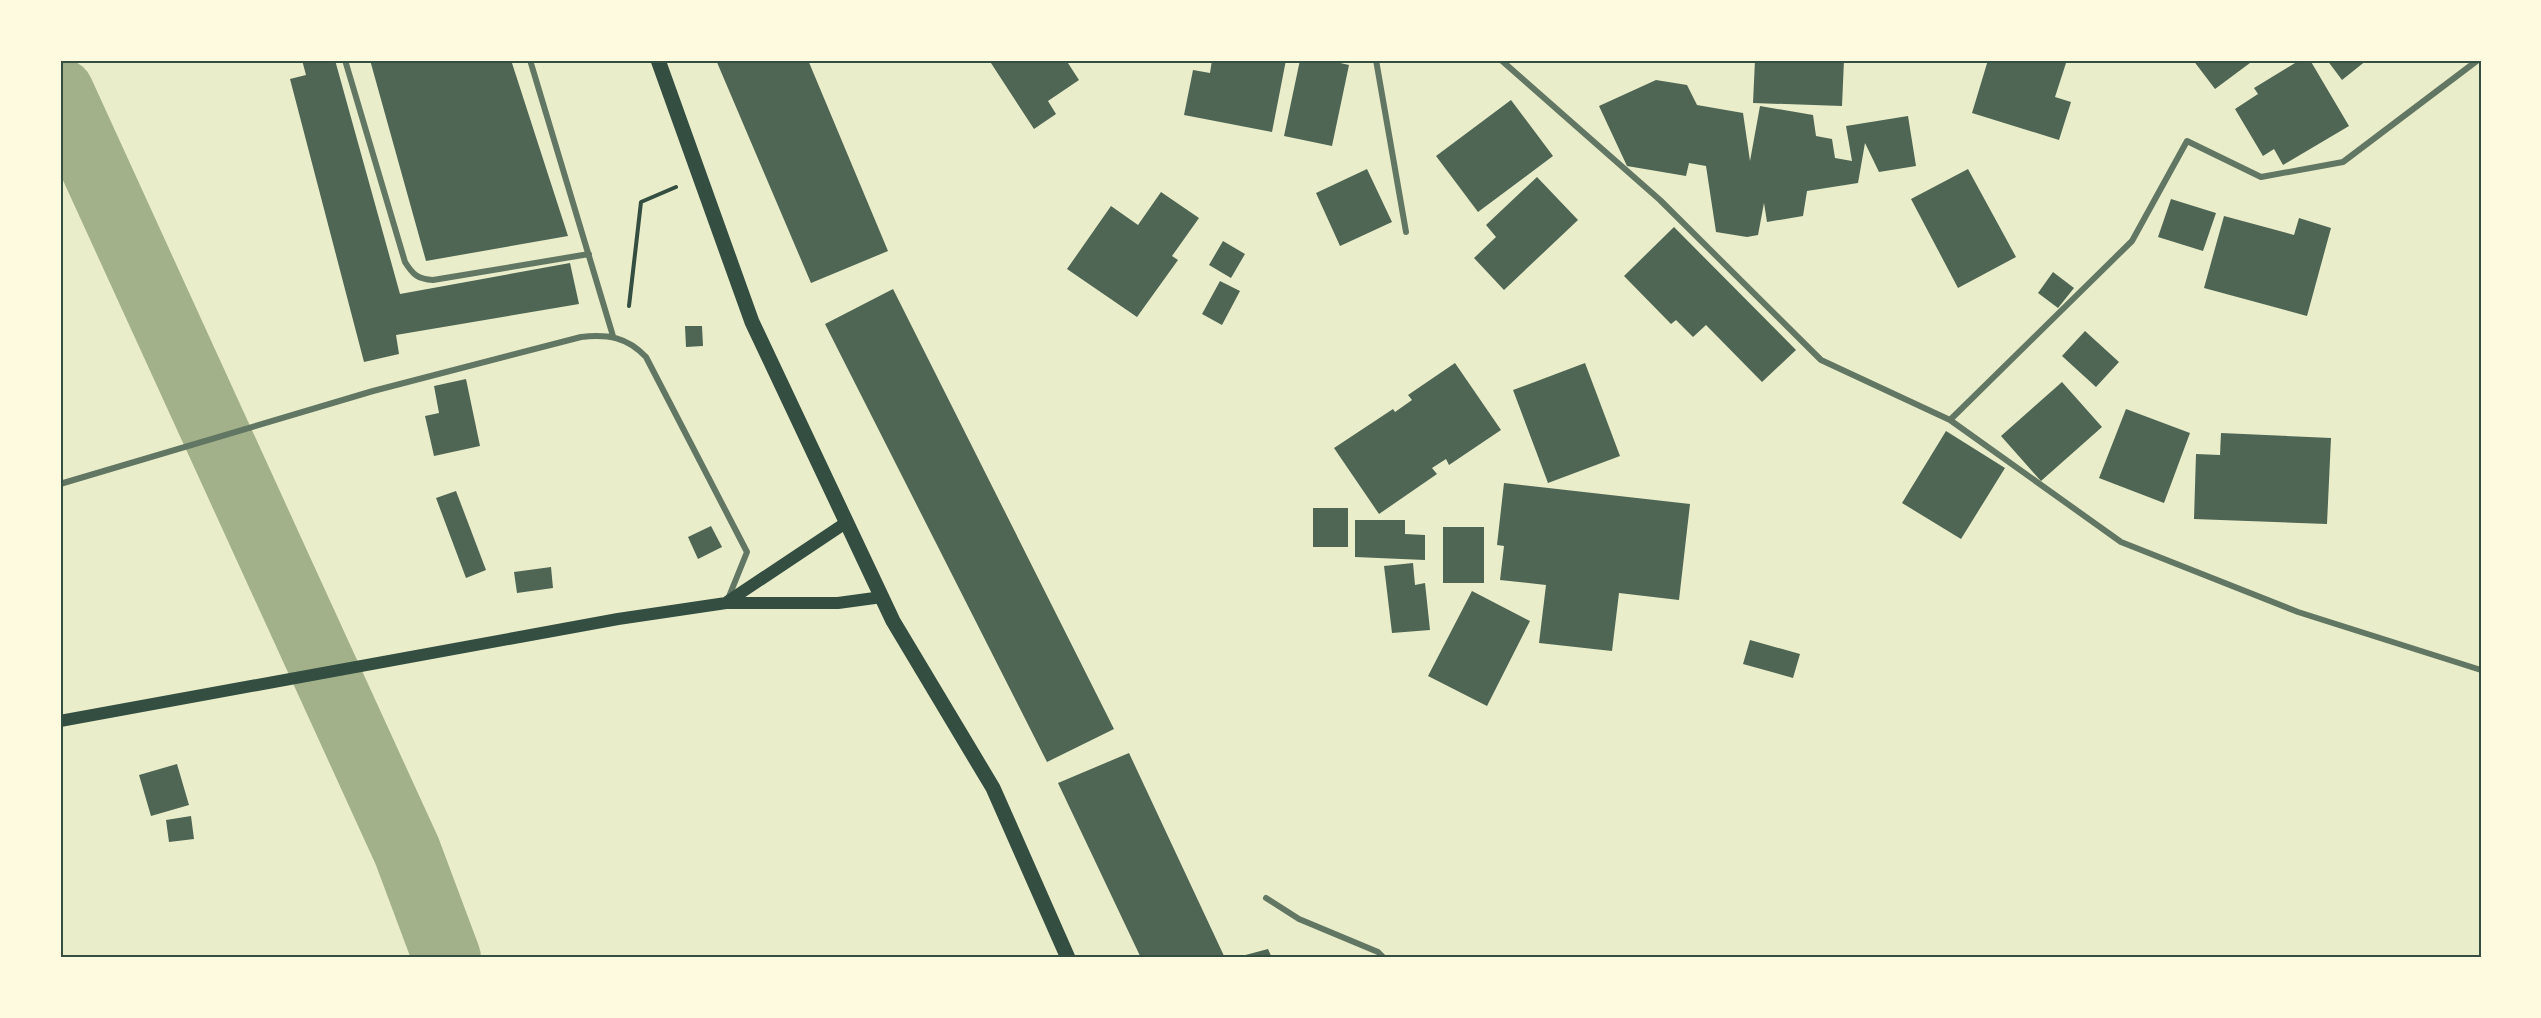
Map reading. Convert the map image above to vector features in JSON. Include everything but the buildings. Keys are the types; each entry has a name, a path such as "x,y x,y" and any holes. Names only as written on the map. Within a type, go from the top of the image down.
{"main road":[{"path":"658,60 752,322 893,621 993,788 1068,958"},
{"path":"726,603 847,522"},
{"path":"60,721 618,619 726,603 838,603 882,597"}],"street":[{"path":"345,60 405,262 411,273 419,279 433,280 589,254"},
{"path":"530,60 614,336"},
{"path":"1376,60 1406,232"},
{"path":"1501,60 1660,200 1821,360 1950,420 2121,542 2298,612 2481,670"},
{"path":"1950,420 2132,241 2187,141 2261,177 2343,162 2478,60"},
{"path":"60,484 373,391 581,338 614,336 636,347 646,357 747,552 726,603"},
{"path":"1266,898 1299,919 1378,952 1384,958"}],"path":[{"path":"628,316 641,202 699,177"}],"waterway":[{"path":"60,92 407,851 447,958"}]}
